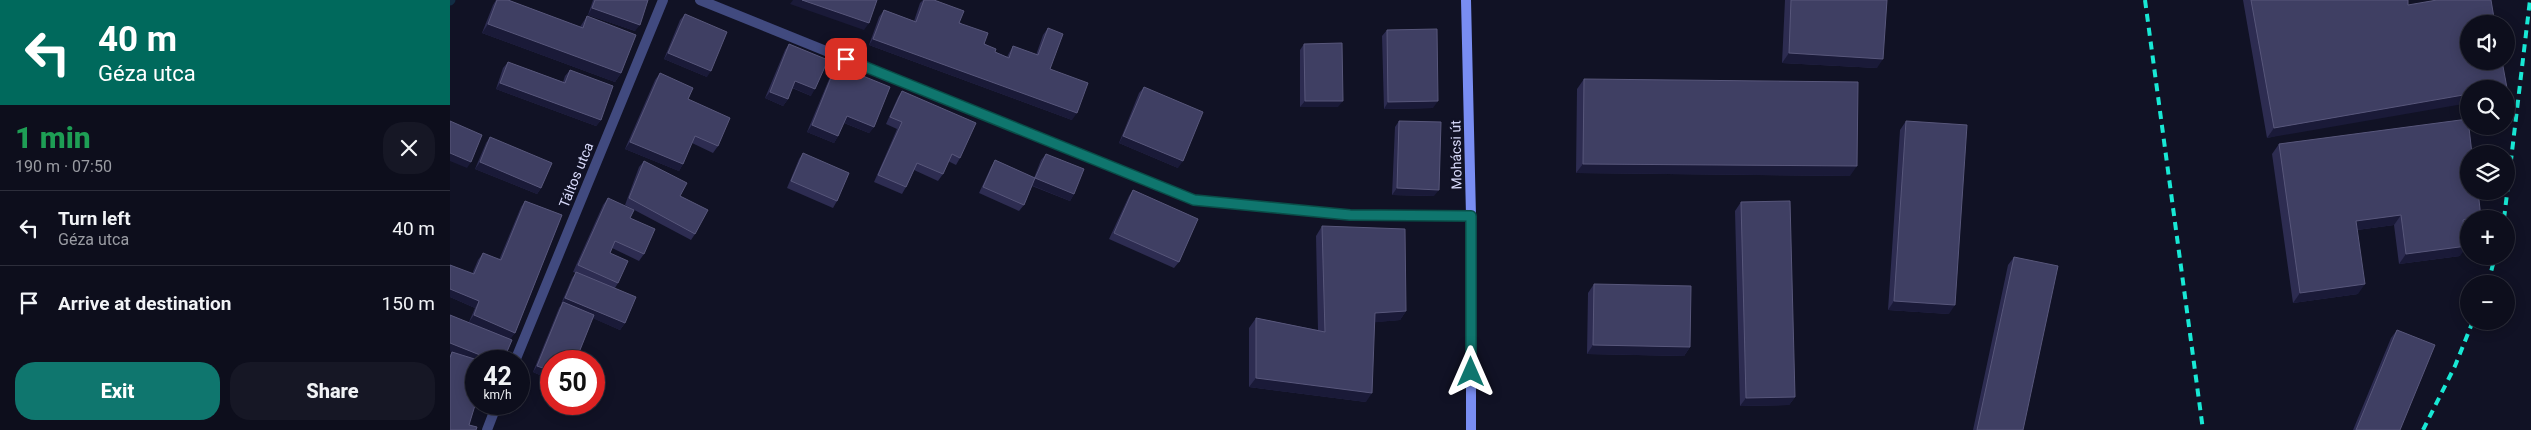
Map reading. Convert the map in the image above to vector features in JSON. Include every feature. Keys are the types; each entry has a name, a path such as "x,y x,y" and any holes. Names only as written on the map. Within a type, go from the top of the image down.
{"main road":[{"name":"Mohácsi út","path":"1466,0 1471,216 1471,430"}],"street":[{"name":"Táltos utca","path":"520,350 663,0"},
{"path":"700,0 1194,200 1350,215 1471,216"},
{"path":"487,430 493,415"}],"building":[{"path":"497,0 508,0 583,28 587,16 636,35 621,73 488,24"},
{"path":"595,0 648,0 640,25 592,8"},
{"path":"802,0 877,0 869,23"},
{"path":"924,0 934,0 964,11 959,23 988,33 984,44 996,49 995,52 1009,58 1013,46 1038,55 1048,28 1063,34 1050,69 1088,83 1077,113 873,39 884,10 916,22"},
{"path":"1791,0 1887,0 1883,59 1789,53"},
{"path":"2251,0 2408,0 2408,5 2437,0 2491,0 2494,15 2460,15 2460,70 2504,70 2506,80 2460,80 2460,96 2274,128"},
{"path":"685,14 727,32 711,71 668,53"},
{"path":"1437,29 1438,101 1388,102 1387,30"},
{"path":"1342,43 1343,101 1305,101 1304,44"},
{"path":"789,44 828,60 815,89 795,81 788,99 770,92"},
{"path":"508,62 565,83 570,70 613,86 601,120 500,83"},
{"path":"836,65 890,87 874,127 847,116 838,136 812,125"},
{"path":"660,73 693,88 688,99 730,118 718,146 695,136 683,164 630,142"},
{"path":"1584,79 1858,82 1857,166 1583,164"},
{"path":"1144,87 1203,112 1183,161 1123,136"},
{"path":"902,91 976,123 960,158 952,154 943,174 917,163 906,187 878,175 902,122 890,117"},
{"path":"2460,120 2460,135 2470,135 2471,145 2460,145 2460,200 2479,200 2480,210 2460,210 2460,247 2406,254 2401,215 2356,221 2365,284 2300,293 2279,144"},
{"path":"450,121 482,135 471,162 450,153"},
{"path":"1399,121 1441,122 1439,190 1397,188"},
{"path":"1906,121 1967,125 1955,305 1894,301"},
{"path":"490,137 552,163 541,188 480,162"},
{"path":"803,153 849,173 837,201 791,181"},
{"path":"1046,154 1084,169 1074,194 1035,178"},
{"path":"995,160 1035,178 1024,205 983,187"},
{"path":"644,161 687,183 680,196 708,210 695,234 629,198"},
{"path":"1133,190 1198,219 1179,262 1114,233"},
{"path":"608,198 634,210 630,218 655,229 644,254 615,241 610,253 628,261 618,283 578,265"},
{"path":"525,201 562,215 515,333 474,315 479,301 450,289 450,265 474,274 483,253 501,260"},
{"path":"1790,201 1795,397 1746,398 1741,202"},
{"path":"1322,226 1405,229 1406,311 1375,313 1372,393 1256,378 1256,318 1325,332"},
{"path":"2014,257 2058,266 2023,430 1977,430"},
{"path":"576,272 636,297 625,323 565,298"},
{"path":"1594,284 1691,286 1690,347 1593,345"},
{"path":"563,302 594,315 580,350 544,350"},
{"path":"450,315 512,340 508,350 468,350 450,343"},
{"path":"2397,330 2435,345 2400,430 2356,430"},
{"path":"452,352 465,356 465,415 472,415 469,425 477,427 476,430 450,430 450,358"}],"railway":[{"path":"2145,0 2203,430"},
{"path":"2505,210 2530,0"},
{"path":"2490,275 2493,265"},
{"path":"2423,430 2455,366 2469,330"}],"route":[{"path":"846,59 1194,200 1350,215 1471,216 1471,372"}]}
